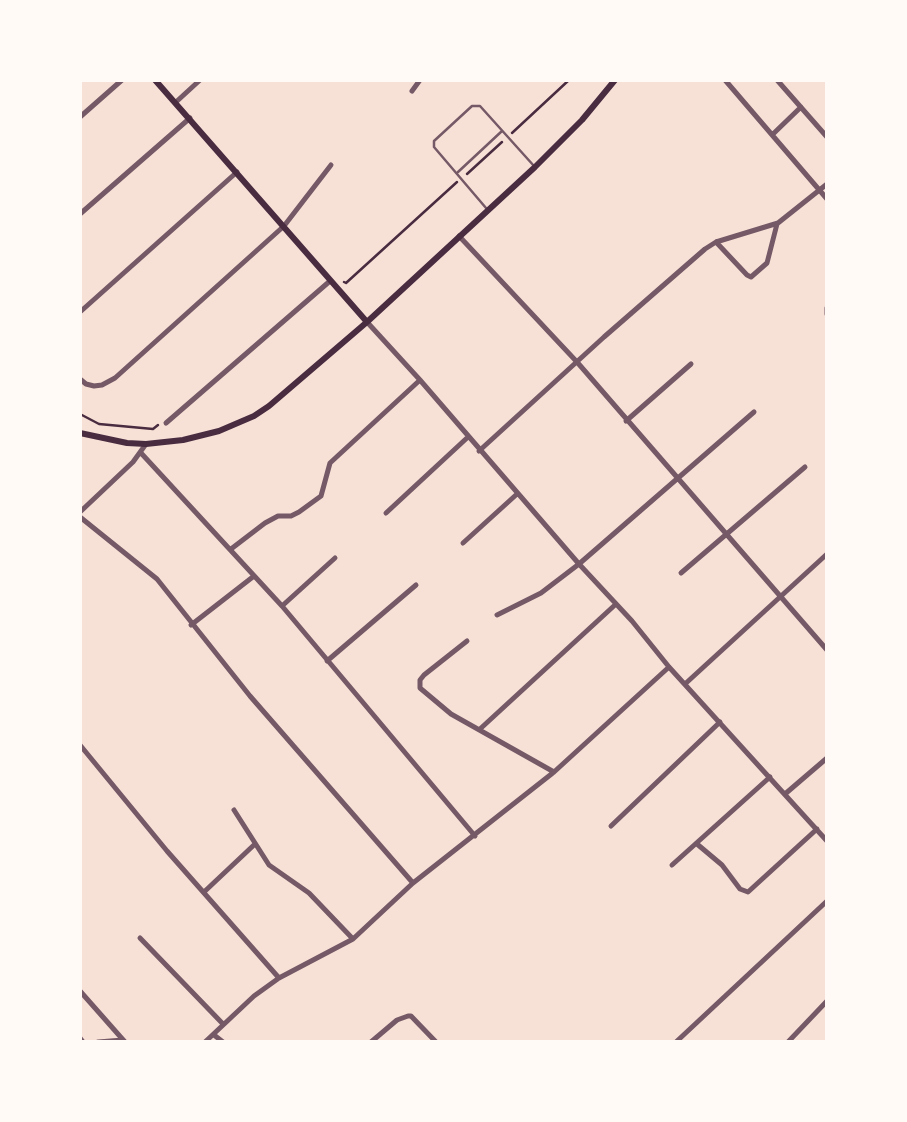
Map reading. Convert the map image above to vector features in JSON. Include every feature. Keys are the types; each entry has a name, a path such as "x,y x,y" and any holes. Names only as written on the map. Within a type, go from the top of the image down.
{"main road":[{"path":"155,80 367,322"},
{"path":"80,434 146,444 219,431 254,416 367,322 534,168 615,80"}],"street":[{"path":"80,117 122,80"},
{"path":"176,102 200,80"},
{"path":"412,91 420,80"},
{"path":"724,80 827,199"},
{"path":"777,80 827,137"},
{"path":"772,135 801,107"},
{"path":"80,214 190,118"},
{"path":"80,379 94,386 115,378 284,226 331,166"},
{"path":"80,312 237,172"},
{"path":"479,451 694,258 716,242 778,224 827,184"},
{"path":"716,242 747,275 755,276 767,264 778,224"},
{"path":"458,236 680,478 827,650"},
{"path":"166,424 330,281"},
{"path":"367,322 827,841"},
{"path":"626,421 691,364"},
{"path":"230,550 265,523 278,516 291,516 321,496 330,463 420,380"},
{"path":"497,615 541,594 579,564 754,412"},
{"path":"386,513 468,437"},
{"path":"146,444 134,462 80,515 156,579 320,778 413,883"},
{"path":"141,452 282,606 475,836"},
{"path":"681,572 805,467"},
{"path":"462,543 517,494"},
{"path":"685,684 827,554"},
{"path":"282,606 335,558"},
{"path":"191,625 254,576"},
{"path":"327,660 416,585"},
{"path":"480,728 616,604"},
{"path":"467,641 420,680 423,692 451,714 554,772"},
{"path":"205,1042 279,978 353,939 413,883 554,772 669,666"},
{"path":"611,826 720,722"},
{"path":"80,745 167,852 279,978"},
{"path":"785,794 827,758"},
{"path":"672,865 770,777"},
{"path":"234,810 272,868 309,893 353,939"},
{"path":"698,844 722,865 740,889 748,892 817,829"},
{"path":"204,892 255,844"},
{"path":"676,1042 827,901"},
{"path":"140,938 222,1024"},
{"path":"80,991 124,1041"},
{"path":"788,1042 827,1001"},
{"path":"371,1042 397,1020 408,1016 436,1042"},
{"path":"214,1035 223,1042"},
{"path":"98,1042 124,1041"}],"lane":[{"path":"487,210 434,147 434,141 472,106 480,106 534,168"},
{"path":"456,173 502,131"}]}
